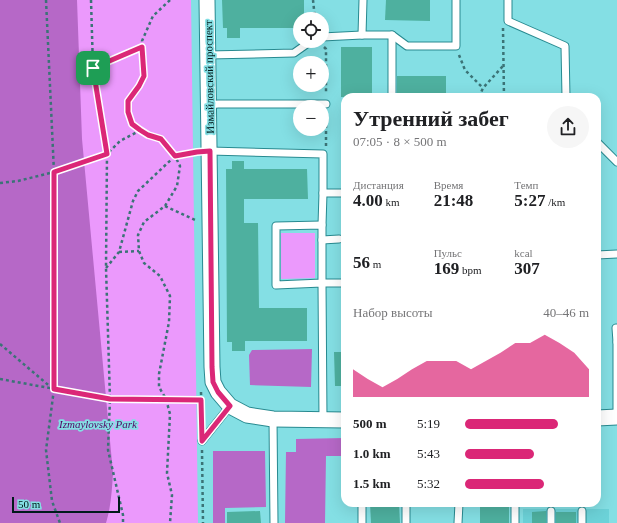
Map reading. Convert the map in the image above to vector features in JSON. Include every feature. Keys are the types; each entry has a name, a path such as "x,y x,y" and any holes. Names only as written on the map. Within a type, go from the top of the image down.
{"street":[{"name":"Измайловский проспект","path":"208,0 212,367 213,382 218,392 230,406"},
{"path":"230,406 247,415 273,419 341,420"},
{"path":"601,418 617,417"}],"lane":[{"path":"362,0 362,35"},
{"path":"329,36 392,36 407,46 456,46 456,0"},
{"path":"508,0 508,21 565,46 566,93"},
{"path":"392,36 392,93"},
{"path":"208,54 294,54 302,48"},
{"path":"209,105 293,104"},
{"path":"601,146 617,162"},
{"path":"210,151 324,154 322,225 323,420"},
{"path":"323,193 341,194"},
{"path":"322,225 276,226 276,285 341,283"},
{"path":"322,240 340,239"},
{"path":"601,255 617,254"},
{"path":"616,328 617,414"},
{"path":"202,441 230,406"},
{"path":"273,419 274,523"},
{"path":"362,507 362,523"},
{"path":"406,507 406,523"},
{"path":"458,507 458,523"},
{"path":"515,507 515,523"},
{"path":"551,511 551,523"},
{"path":"582,512 582,523"}],"path":[{"path":"46,0 54,172 54,389 46,450 52,501 60,523"},
{"path":"91,0 93,68 107,154 106,268 110,399 108,450 123,515 123,523"},
{"path":"170,0 153,16 142,40 144,76 128,101 128,112 132,124 148,135 161,139 175,156 180,166 177,186 165,206 144,222 138,235 138,251 144,263 160,276 170,296 169,322 159,374 159,387 166,400 170,414 168,473 172,495 170,523"},
{"path":"313,0 314,12"},
{"path":"502,22 504,93"},
{"path":"456,46 464,70 483,88"},
{"path":"93,68 142,47"},
{"path":"481,93 483,88 503,65"},
{"path":"0,183 18,181 54,172 107,154 120,141 140,130"},
{"path":"106,268 119,252 133,201 138,191 175,156 210,151"},
{"path":"165,206 198,221"},
{"path":"119,252 138,251"},
{"path":"0,344 54,389"},
{"path":"0,379 110,399 201,400 203,523"}],"shaded area":[{"path":"523,509 609,509 609,523 523,523"}],"green space":[{"name":"Izmaylovsky Park","path":"0,0 191,0 198,523 0,523"},
{"path":"0,0 77,0 82,139 113,473 112,492 106,523 0,523"},
{"path":"281,233 315,233 315,278 281,279"},
{"path":"312,349 311,387 250,385 249,355 252,350"},
{"path":"341,438 341,456 326,456 325,523 285,523 286,452 296,452 296,439"},
{"path":"213,451 265,451 266,507 225,508 225,523 213,523"}],"building":[{"path":"222,0 304,0 304,12 293,12 293,28 240,28 240,38 227,38 227,28 223,28"},
{"path":"386,0 430,0 430,21 385,20"},
{"path":"341,47 372,47 372,93 341,93"},
{"path":"397,76 446,76 446,93 397,93"},
{"path":"232,161 244,161 244,169 307,169 308,199 244,199 244,223 258,223 259,308 307,308 307,341 245,341 245,351 232,351 232,342 227,342 226,169 232,169"},
{"path":"334,352 341,352 341,386 335,386"},
{"path":"370,507 399,507 400,523 371,523"},
{"path":"480,507 509,507 509,523 480,523"},
{"path":"260,511 261,523 227,523 227,512"},
{"path":"546,511 546,523 532,523 532,512"},
{"path":"556,512 576,512 576,523 556,523"}],"route":[{"path":"142,47 144,76 128,101 128,112 132,124 148,135 161,139 175,156 210,151 213,382 218,392 230,406 202,441 201,400 110,399 54,389 54,172 107,154 93,68 142,47"}]}
